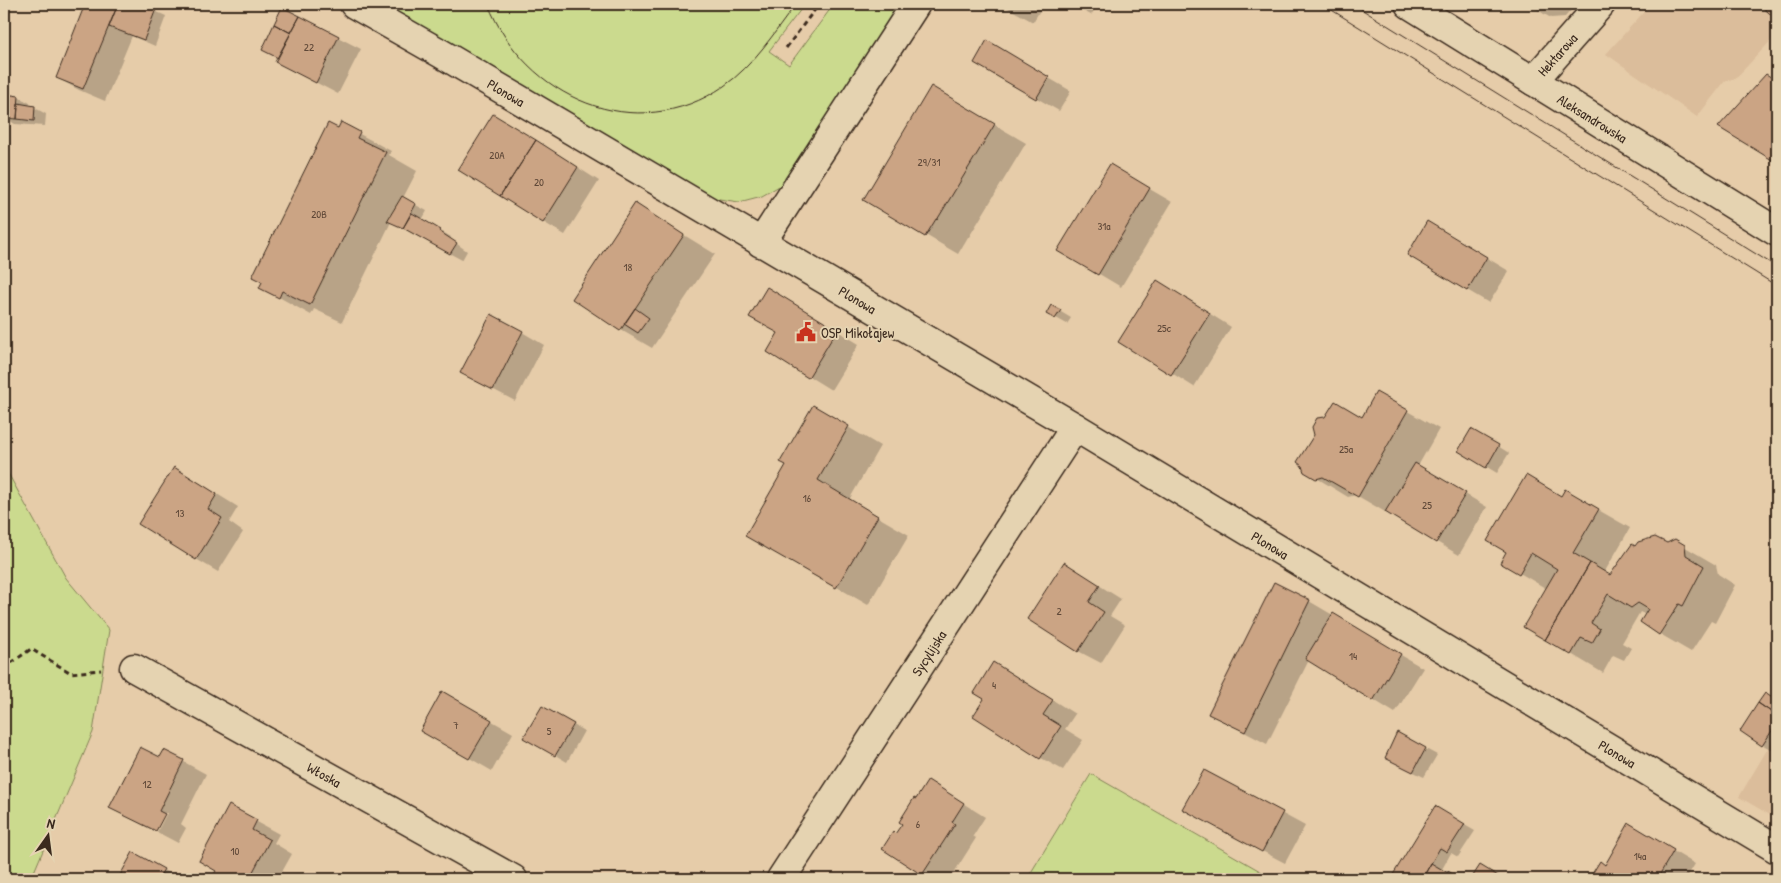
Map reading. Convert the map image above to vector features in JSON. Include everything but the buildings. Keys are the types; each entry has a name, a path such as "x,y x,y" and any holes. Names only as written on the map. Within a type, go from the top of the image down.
{"street":[{"name":"Plonowa","path":"354,4 1075,427 1777,849"},
{"path":"761,243 916,4"},
{"name":"Aleksandrowska","path":"1409,4 1777,232"},
{"name":"Hektarowa","path":"1533,81 1601,4"},
{"name":"Sycylijska","path":"781,879 1075,427"},
{"name":"Włoska","path":"134,668 513,879"}],"path":[{"path":"786,48 819,4"},
{"path":"4,668 31,649 71,673 134,668"}],"shaded area":[{"path":"1651,4 1777,4 1777,34 1736,78 1725,81 1697,117 1606,54"},
{"path":"1777,733 1777,819 1739,797"}],"green space":[{"path":"379,4 805,4 769,51 789,65 834,4 901,4 794,169 781,185 762,196 739,202 713,198"},
{"path":"4,466 66,578 109,630 93,732 31,879 4,879"},
{"path":"1091,774 1274,879 1027,879"}],"tram line":[{"path":"488,4 505,37 528,65 556,87 587,103 620,112 655,112 690,104 724,86 735,78 754,58 796,4"},
{"path":"1322,4 1777,286"},
{"path":"1353,4 1777,267"}],"place":[{"name":"OSP Mikołajew","path":"806,332"}]}
